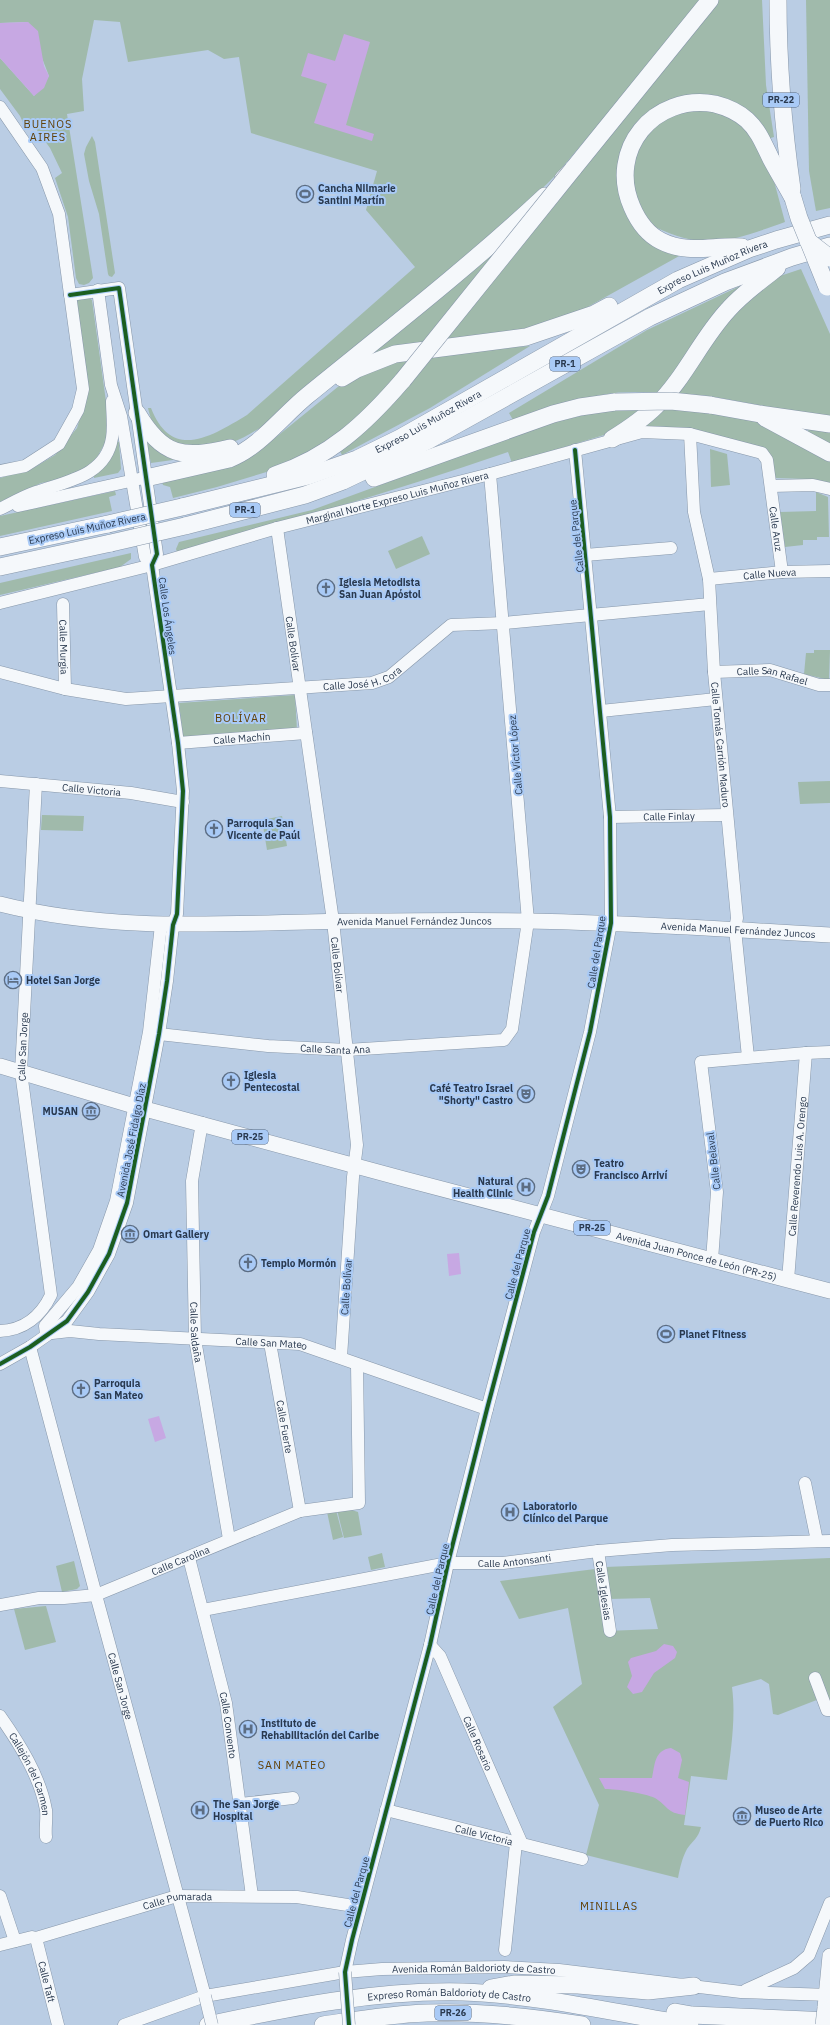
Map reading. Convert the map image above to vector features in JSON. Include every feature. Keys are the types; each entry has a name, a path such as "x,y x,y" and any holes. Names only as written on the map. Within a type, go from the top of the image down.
{"highway":[{"path":"244,493 273,476 292,470 335,445 356,431 370,417 403,380 710,0"},
{"name":"PR-22","path":"778,0 778,56 783,124 793,198 808,241 828,289"},
{"path":"749,250 741,246 704,250 681,249 656,238 644,228 628,196 626,162 628,154 640,131 660,114 677,106 688,104 700,102 721,106 741,114 753,125 760,136 793,198"},
{"path":"139,479 229,460 240,455 259,441 302,400 503,234 573,169"},
{"name":"Expreso Luis Muñoz Rivera","path":"0,547 244,493 308,476 357,459 400,438 678,280 776,240 830,225"},
{"path":"808,241 830,258"},
{"name":"Expreso Luis Muñoz Rivera","path":"0,567 185,526 305,495 343,481 423,443 650,317 725,282 792,257 830,246"},
{"path":"612,439 641,420 657,405 674,385 728,310 757,283 792,257"},
{"path":"137,413 147,431 158,442 165,447 183,454 209,452 259,441 276,432 342,379 357,369 376,360 395,354 526,337 594,314 649,288 678,280"},
{"path":"305,495 332,493 553,414 580,407 615,402 670,401 710,405 830,424"},
{"path":"760,414 772,423 830,453"},
{"path":"464,1992 514,1984 578,1985 648,1991 694,1986"},
{"name":"Expreso Román Baldorioty de Castro","path":"208,2025 253,2015 363,1998 402,1994 464,1992 533,1998 690,2025"},
{"path":"600,2009 644,2007 692,2014 828,2005"},
{"name":"Expreso Román Baldorioty de Castro","path":"323,2025 384,2016 455,2013 521,2017 582,2025"}],"main road":[{"name":"Avenida Manuel Fernández Juncos","path":"0,904 29,912 96,921 167,925 333,921 528,921 611,923 830,935"},
{"name":"PR-25","path":"0,1066 140,1107 354,1166"},
{"name":"Avenida Juan Ponce de León (PR-25)","path":"354,1166 830,1291"},
{"path":"824,2025 828,2005 830,1956"}],"street":[{"path":"0,107 42,168 59,214 83,389 78,410 59,444 25,466 0,471"},
{"name":"Calle Los Ángeles","path":"139,479 137,413 119,288 98,290 111,385 139,479 157,554 152,565 178,743 183,802 177,914 167,925"},
{"path":"70,294 98,290"},
{"path":"0,509 36,492 82,477 100,463 108,451 112,437 111,385"},
{"name":"Marginal Norte Expreso Luis Muñoz Rivera","path":"0,603 152,565 277,528 490,474 612,439 642,432 690,434 762,453 767,460 771,486"},
{"name":"Calle Tomás Carrión Maduro","path":"690,434 694,512 709,579 716,699 737,918 735,929 748,1057"},
{"name":"Calle del Parque","path":"349,2025 345,1972 360,1907 430,1645 448,1563 487,1408 532,1240 540,1214 548,1196 590,1032 611,923 610,817 592,614 575,450"},
{"name":"Calle Víctor López","path":"490,474 504,623 528,921 510,1035"},
{"path":"0,509 139,479"},
{"path":"771,486 813,485 830,489"},
{"name":"Calle Aruz","path":"771,486 782,572"},
{"name":"Calle Bolívar","path":"277,528 333,921 357,1145 354,1166 341,1357"},
{"path":"585,555 671,548"},
{"name":"Calle Nueva","path":"709,579 782,572 830,571"},
{"name":"Calle Murgia","path":"63,604 65,689"},
{"name":"Calle José H. Cora","path":"0,672 65,689 126,699 372,683 389,677 451,625 504,623 710,604"},
{"name":"Calle San Rafael","path":"714,672 770,670 819,685 830,685"},
{"path":"601,711 716,699"},
{"name":"Calle Machín","path":"178,743 306,733"},
{"name":"Calle Victoria","path":"0,781 131,792 183,802"},
{"name":"Calle San Jorge","path":"0,1331 11,1331 28,1324 45,1308 51,1295 21,1072 36,784"},
{"name":"Calle Finlay","path":"610,817 727,815"},
{"name":"Avenida José Fidalgo Díaz","path":"140,1107 159,1034 168,981 167,925"},
{"name":"Avenida José Fidalgo Díaz","path":"0,1364 30,1347 46,1334 67,1321 88,1292 109,1254 127,1203 140,1107 148,1032 167,925"},
{"name":"Calle Santa Ana","path":"159,1034 268,1046 347,1050 504,1040 510,1035"},
{"path":"748,1057 830,1052"},
{"name":"Calle Reverendo Luis A. Orengo","path":"788,1280 806,1053"},
{"name":"Calle Belaval","path":"712,1260 717,1192 701,1062 748,1057"},
{"name":"Calle Saldaña","path":"202,1123 192,1181 195,1339 229,1539"},
{"name":"Calle San Mateo","path":"46,1334 70,1331 300,1344 341,1357 357,1365 487,1408"},
{"name":"Calle Fuerte","path":"270,1343 300,1511"},
{"name":"Calle San Jorge","path":"30,1347 212,2025"},
{"name":"Calle Carolina","path":"0,1605 39,1598 64,1598 96,1595 300,1511 359,1503 357,1365"},
{"path":"805,1483 817,1541"},
{"name":"Calle Antonsanti","path":"203,1610 448,1563 503,1563 598,1551 672,1545 830,1541"},
{"name":"Calle Iglesias","path":"598,1551 610,1631"},
{"name":"Calle Convento","path":"189,1558 226,1703 252,1896"},
{"name":"Calle Rosario","path":"430,1645 440,1656 519,1843 506,1950"},
{"path":"815,1678 827,1710 830,1710"},
{"name":"Callejón del Carmen","path":"0,1716 15,1737 40,1787 46,1811 46,1837"},
{"path":"240,1804 293,1798"},
{"name":"Calle Victoria","path":"386,1810 582,1859"},
{"path":"0,1896 15,1941"},
{"name":"Calle Pumarada","path":"0,1945 32,1937 36,1938 177,1896 297,1897 360,1907"},
{"path":"741,1992 794,1968 809,1955 830,1903"},
{"name":"Calle Taft","path":"36,1938 58,2025"},
{"name":"Avenida Román Baldorioty de Castro","path":"124,2025 205,1996 345,1972 382,1969 504,1967 559,1970 741,1992 828,2005"}],"green space":[{"path":"0,0 700,0 651,62 555,176 508,222 269,423 230,443 187,445 170,440 162,435 151,419 148,408 151,408 160,425 170,435 181,439 194,440 220,430 247,415 415,267 366,210 377,171 251,133 239,57 224,59 208,50 128,62 120,22 94,20 82,79 84,111 67,114 93,278 89,283 84,285 79,284 76,278 68,217 55,178 62,173 50,148 31,122 25,127 20,116 0,89 0,58 34,96 49,76 28,22 0,23"},
{"path":"719,0 762,0 766,85 774,137 767,139 770,166 785,222 750,234 720,241 690,239 673,235 655,227 681,255 557,324 442,342"},
{"path":"806,0 830,0 830,208 816,211 809,171"},
{"path":"92,136 95,142 115,273 112,277 108,274 99,214 89,181 84,154"},
{"path":"497,250 425,343 363,360"},
{"path":"801,269 830,334 830,418 709,396 674,393 727,319 771,279"},
{"path":"740,286 742,289 661,393 624,392 591,397 568,402 513,420 509,413 647,330"},
{"path":"88,297 92,300 108,416 106,441 95,461 86,468 57,480 41,483 0,502 0,478 35,467 55,455 77,428 85,402 77,302 78,298"},
{"path":"530,346 430,408 342,455 338,448 434,353"},
{"path":"412,356 386,388 345,432 283,467 217,487 173,498 170,487 163,485 162,482 264,447 350,377"},
{"path":"645,408 617,428 604,435 512,463 508,452 302,517 177,552 176,549 179,542 312,510 544,425 600,411"},
{"path":"660,409 724,413 756,421 778,430 830,458 830,485 807,479 774,478 771,459 709,435 677,428 643,427"},
{"path":"809,426 830,430 830,449 807,437"},
{"path":"145,437 180,459 151,463"},
{"path":"116,441 119,442 121,469 118,473 94,478 94,474"},
{"path":"710,449 727,454 730,485 711,487"},
{"path":"115,491 116,495 109,497 112,511 0,536 0,516"},
{"path":"816,492 828,497 829,537 817,537 817,540 803,540 803,545 785,547 780,512 816,511"},
{"path":"422,536 430,554 396,569 388,551"},
{"path":"131,553 131,559 120,567 0,595 0,583"},
{"path":"814,650 830,650 829,680 804,674 806,653 814,653"},
{"path":"295,695 297,730 183,737 179,703"},
{"path":"830,781 830,803 800,804 798,782"},
{"path":"42,815 84,816 83,831 41,830"},
{"path":"282,816 287,846 267,850 262,820"},
{"path":"345,1508 358,1512 362,1535 344,1538 337,1510"},
{"path":"336,1510 343,1537 333,1540 327,1512"},
{"path":"382,1553 385,1567 371,1570 368,1557"},
{"path":"830,1558 830,1702 827,1696 778,1715 773,1714 769,1684 761,1679 732,1687 733,1722 727,1780 691,1776 684,1825 701,1827 697,1837 685,1852 678,1878 586,1855 599,1805 553,1707 582,1684 568,1608 519,1619 500,1581 595,1569 605,1631 658,1629 650,1598 609,1599 605,1567"},
{"path":"74,1561 80,1586 77,1589 62,1592 56,1566"},
{"path":"46,1606 56,1642 25,1650 14,1609"}],"shaded area":[{"path":"28,22 38,31 44,66 49,76 44,88 34,96 0,58 0,23"},
{"path":"344,34 370,42 346,125 374,134 372,141 314,123 327,84 301,76 308,53 335,61"},
{"path":"459,1253 461,1274 449,1276 447,1254"},
{"path":"159,1416 166,1438 155,1442 148,1419"},
{"path":"664,1644 673,1646 677,1652 675,1658 654,1673 642,1692 633,1694 627,1687 632,1676 628,1662 631,1658 656,1651"},
{"path":"671,1748 680,1753 682,1760 678,1778 689,1782 685,1815 674,1813 655,1798 644,1794 605,1789 599,1778 652,1778 658,1755 665,1749"}],"cycle path":[{"path":"0,1364 30,1347 67,1321 88,1292 109,1254 127,1203 159,1034 173,925 177,914 183,791 178,743 152,565 157,554 119,288 70,295"},
{"path":"349,2025 345,1972 352,1940 430,1645 448,1563 487,1409 534,1232 548,1196 590,1032 611,923 610,817 575,450"}],"place":[{"name":"Cancha Nilmarie Santini Martín","path":"305,194"},
{"name":"Iglesia Metodista San Juan Apόstol","path":"326,588"},
{"name":"Parroquia San Vicente de Paúl","path":"214,829"},
{"name":"Hotel San Jorge","path":"13,980"},
{"name":"Iglesia Pentecostal","path":"231,1081"},
{"name":"Café Teatro Israel \"Shorty\" Castro","path":"526,1094"},
{"name":"MUSAN","path":"91,1111"},
{"name":"Teatro Francisco Arriví","path":"581,1169"},
{"name":"Natural Health Clinic","path":"526,1187"},
{"name":"Omart Gallery","path":"130,1234"},
{"name":"Templo Mormón","path":"248,1263"},
{"name":"Planet Fitness","path":"666,1334"},
{"name":"Parroquia San Mateo","path":"81,1389"},
{"name":"Laboratorio Clínico del Parque","path":"510,1512"},
{"name":"Instituto de Rehabilitación del Caribe","path":"248,1729"},
{"name":"The San Jorge Hospital","path":"200,1810"},
{"name":"Museo de Arte de Puerto Rico","path":"742,1816"}],"district":[{"name":"BUENOS AIRES","path":"48,130"},
{"name":"BOLÍVAR","path":"241,718"},
{"name":"SAN MATEO","path":"292,1765"},
{"name":"MINILLAS","path":"609,1906"}]}
